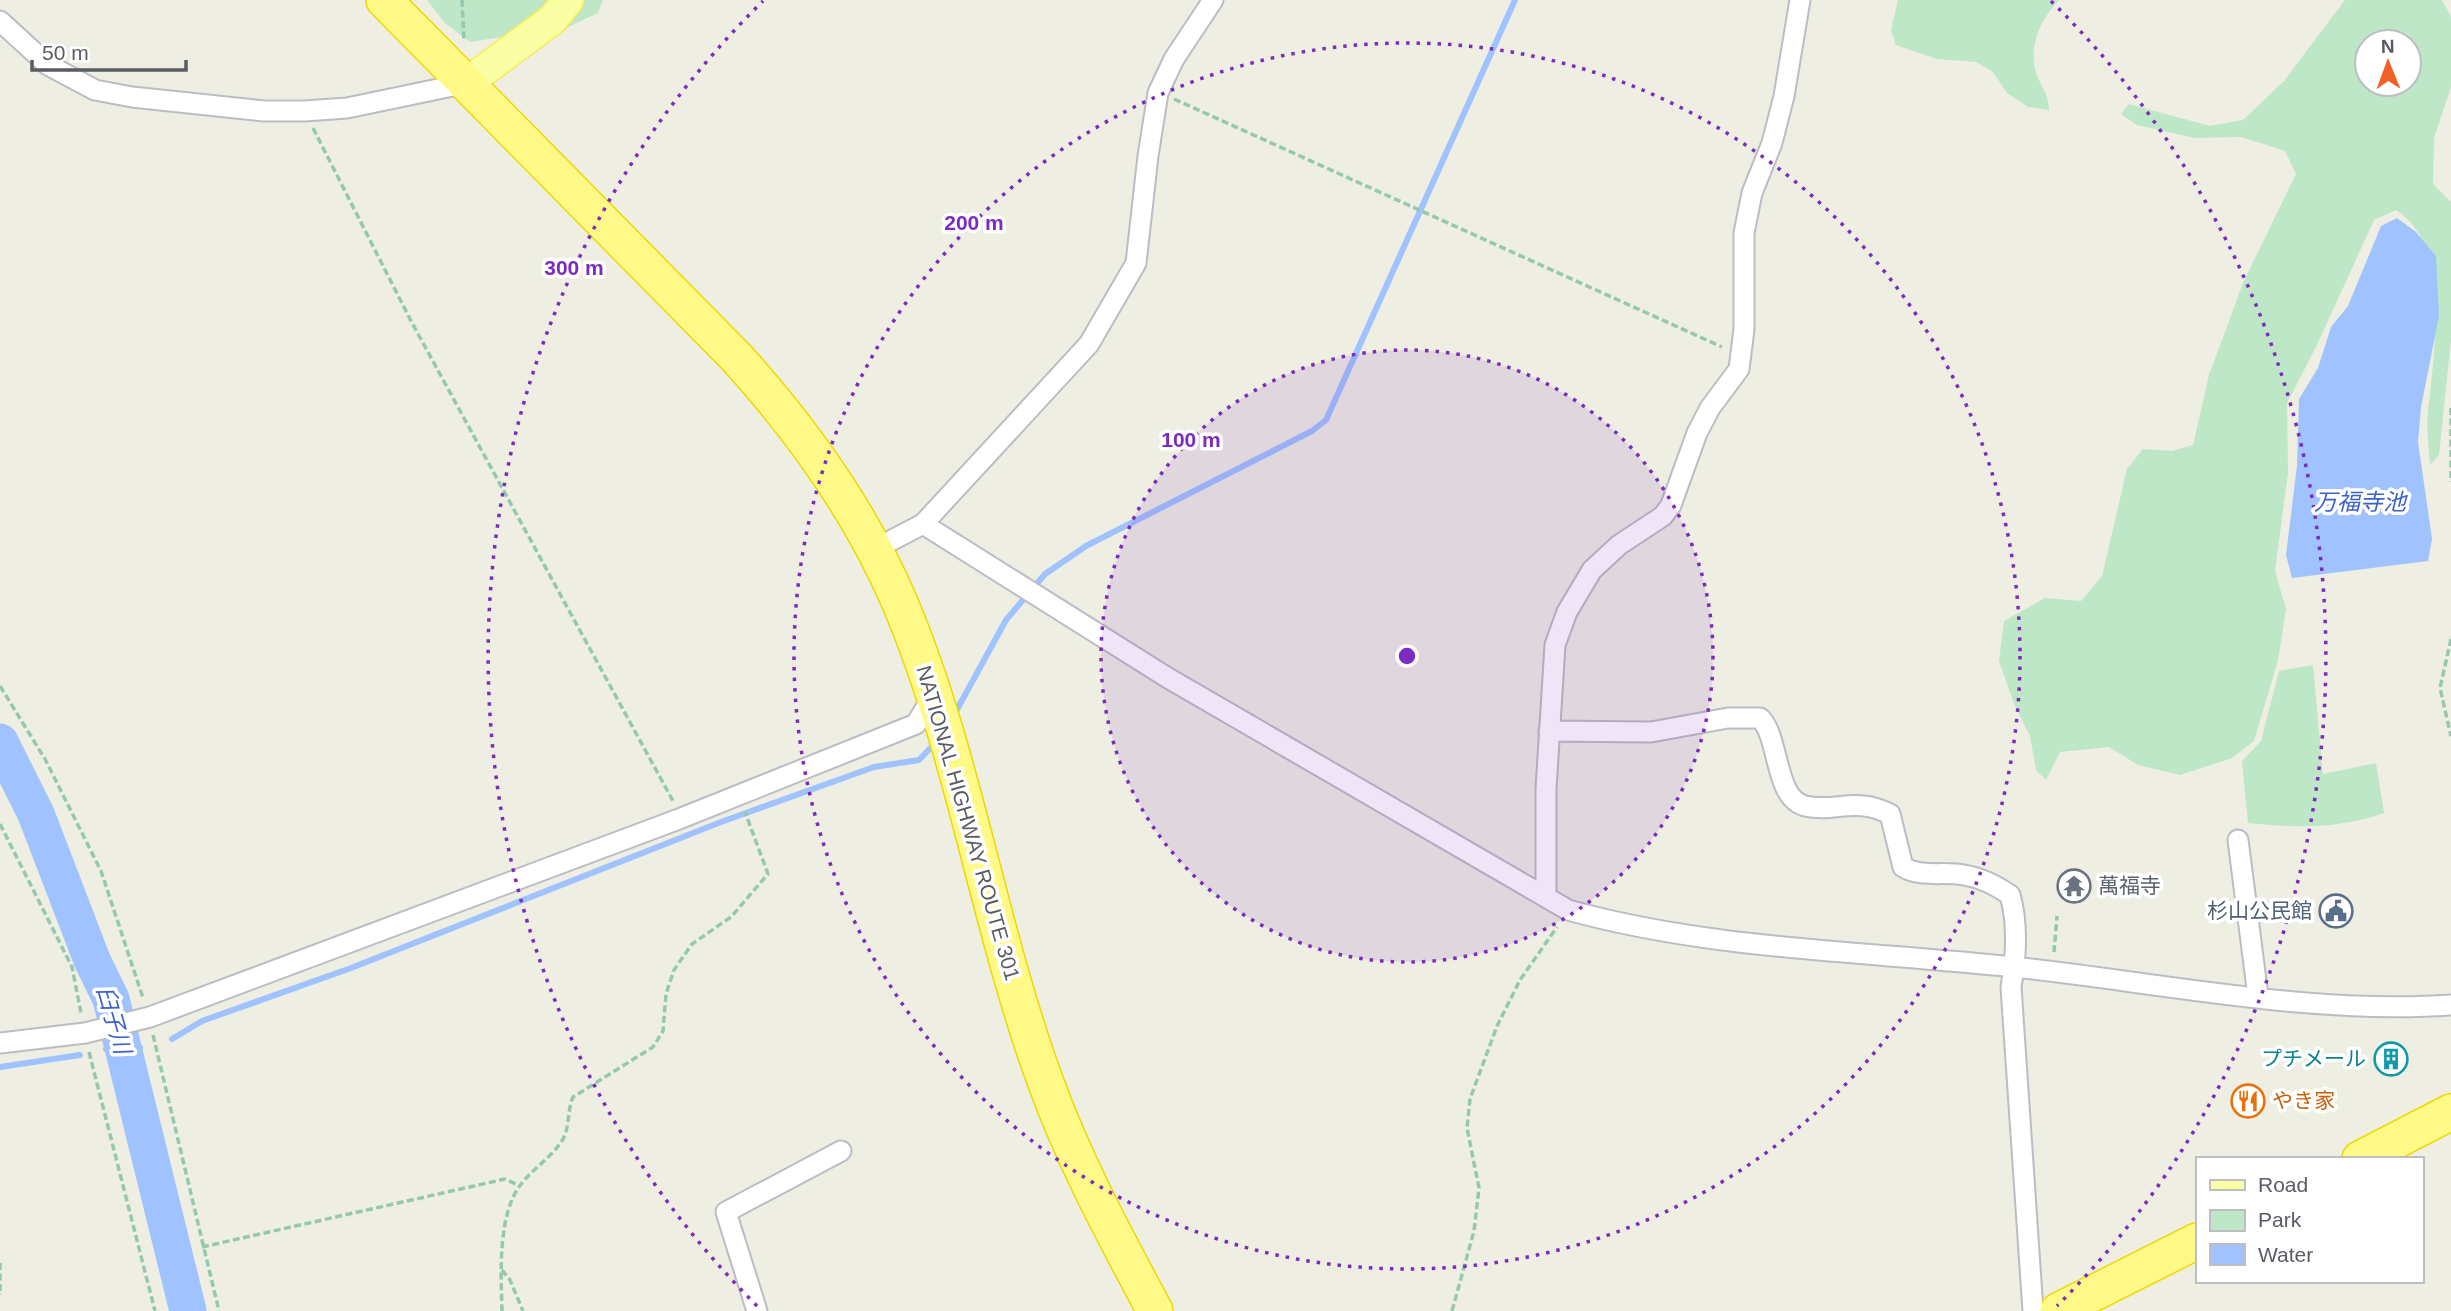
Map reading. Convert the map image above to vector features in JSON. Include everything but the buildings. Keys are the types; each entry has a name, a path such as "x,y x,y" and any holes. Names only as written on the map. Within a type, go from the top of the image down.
{"highway":[{"name":"NATIONAL HIGHWAY ROUTE 301","path":"384,0 737,358 783,410 833,479 875,549 901,604 940,718 1045,1082 1081,1171 1155,1311"},
{"path":"2364,1157 2451,1112"},
{"path":"2058,1311 2196,1242"}],"main road":[{"path":"467,83 553,19 568,0"}],"street":[{"path":"875,549 923,524 1089,344 1136,263 1158,93 1174,59 1213,0"},
{"path":"1543,895 1546,889 1549,731 1555,645 1567,612 1592,570 1619,545 1663,516 1671,505 1697,433 1710,408 1732,382 1739,369 1744,233 1752,193 1772,143 1784,96 1800,0"},
{"path":"0,21 48,65 95,90 264,111 304,111 346,108 467,83"},
{"path":"923,524 1168,678 1568,910 1626,926 1742,942 2015,967 2375,1007 2451,1006"},
{"path":"0,1043 90,1032 146,1018 679,819 916,724 940,718"},
{"path":"1549,731 1651,732 1728,718 1760,718 1768,726 1782,776 1793,799 1805,806 1871,804 1890,814 1903,867 1913,873 1962,874 1986,880 2010,895 2014,908 2015,967 2011,987 2033,1311"},
{"path":"2238,840 2258,996"},
{"path":"757,1311 726,1212 841,1151"}],"path":[{"path":"1158,93 1724,348 1741,352"},
{"path":"304,111 411,321 668,792 679,819"},
{"path":"2451,408 2451,482"},
{"path":"2451,639 2440,688 2451,736"},
{"path":"0,686 45,759 101,871 146,1018 219,1311"},
{"path":"502,1311 501,1268 504,1233 520,1185 561,1142 567,1131 567,1109 573,1097 653,1047 663,1031 666,994 674,970 692,944 731,917 768,874 749,822"},
{"path":"0,824 72,967 90,1032 155,1311"},
{"path":"1451,1311 1474,1231 1479,1188 1467,1128 1470,1099 1497,1026 1520,980 1568,910"},
{"path":"2052,972 2057,916"},
{"path":"202,1248 505,1179 520,1185"},
{"path":"0,1263 0,1295"},
{"path":"501,1268 510,1280 523,1311"}],"green space":[{"path":"427,0 603,0 598,13 568,27 533,20 502,37 470,42 445,23"},
{"path":"1898,0 2059,0 2042,24 2034,52 2036,73 2046,95 2049,110 2028,107 2007,93 1993,72 1976,62 1937,59 1896,45 1891,30"},
{"path":"2345,0 2442,0 2451,17 2451,87 2434,138 2433,184 2451,202 2451,340 2439,455 2430,465 2427,418 2435,328 2432,271 2425,247 2413,226 2396,210 2374,220 2316,347 2287,403 2288,473 2275,571 2286,609 2278,660 2254,741 2232,758 2180,775 2138,765 2109,747 2060,752 2046,780 2036,770 2030,736 2015,706 1999,661 2004,621 2045,598 2081,601 2102,576 2127,469 2143,449 2172,451 2193,445 2209,375 2243,283 2296,174 2285,151 2241,137 2195,138 2137,125 2121,114 2129,104 2210,126 2243,120 2284,81"},
{"path":"2313,665 2323,774 2376,763 2384,813 2333,825 2283,826 2248,823 2242,761 2261,741 2279,671"}],"water":[{"name":"万福寺池","path":"2397,218 2416,232 2436,256 2439,316 2421,407 2418,442 2432,539 2428,561 2292,578 2286,555 2297,466 2299,399 2318,368 2331,327 2348,306 2381,226"}],"waterway":[{"path":"954,715 1006,620 1045,574 1086,546 1312,431 1326,420 1515,0"},
{"path":"172,1039 202,1021 351,968 721,822 874,767 919,760 937,741"},
{"name":"臼子川","path":"0,742 36,814 92,960 111,999 188,1311"},
{"name":"臼子川","path":"106,1049 140,1048"},
{"path":"0,1067 80,1055"}],"place":[{"name":"萬福寺","path":"2074,886"},
{"name":"杉山公民館","path":"2336,911"},
{"name":"プチメール","path":"2391,1059"},
{"name":"やき家","path":"2248,1101"}]}
